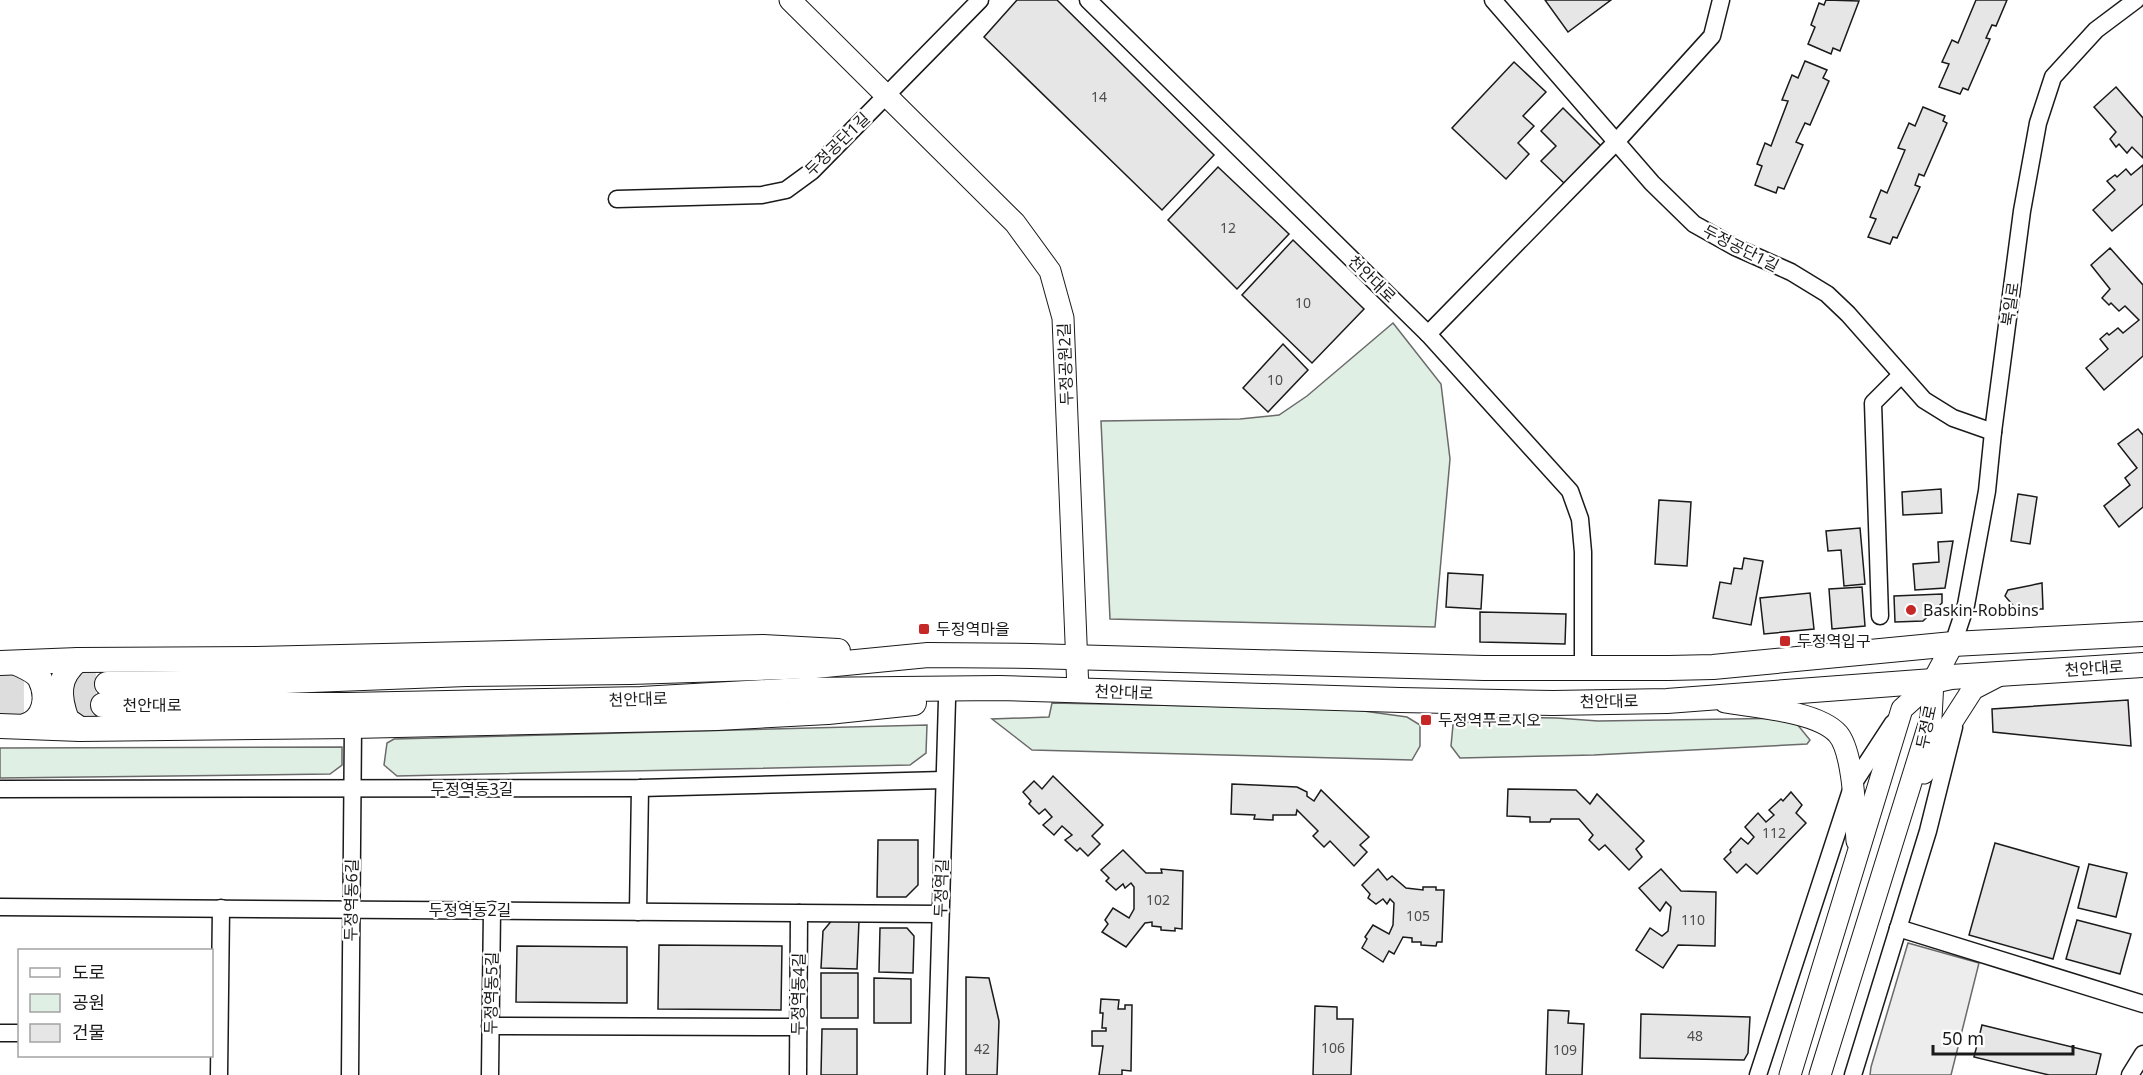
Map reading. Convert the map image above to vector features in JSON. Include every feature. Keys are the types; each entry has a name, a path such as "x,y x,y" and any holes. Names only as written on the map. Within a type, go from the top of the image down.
{"main road":[{"name":"천안대로","path":"2143,634 1953,644 1713,667 1583,669 928,655 815,666 466,674 260,682 105,694 346,705 641,699 802,690 999,688 1553,703 1667,701 1933,681 1951,677 2143,665"},
{"path":"9,663 763,647 928,655"},
{"path":"78,660 65,672 61,697 67,720 80,729"},
{"path":"9,663 34,673 40,678 44,693 44,703 39,717 34,723 25,726"},
{"path":"0,726 80,729 353,726 717,718 828,712 947,700 999,688"}],"street":[{"name":"두정공원2길","path":"790,0 1015,223 1050,271 1063,318 1078,691"},
{"name":"두정공단1길","path":"617,199 762,195 786,190 812,171 980,0"},
{"name":"천안대로","path":"1088,0 1428,334 1552,468 1570,491 1580,519 1583,552 1583,669"},
{"name":"두정공단1길","path":"1493,0 1652,183 1694,224 1735,247 1791,272 1827,294 1848,314 1924,400 1953,418 1993,432"},
{"path":"1428,334 1616,142 1712,36 1721,0"},
{"name":"북일로","path":"1953,644 1966,605 1985,502 2022,211 2038,123 2053,77 2096,30 2136,0"},
{"path":"1880,616 1873,403 1902,375"},
{"path":"1933,681 1953,644"},
{"path":"1898,825 1946,731 1973,689 2002,674"},
{"name":"두정로","path":"1790,1075 1902,710 1933,681"},
{"name":"두정로","path":"1820,1075 1931,718 1933,681"},
{"path":"1700,698 1806,716 1838,733 1843,742 1853,784 1857,857"},
{"name":"두정역길","path":"936,1075 947,700"},
{"path":"1758,1075 1853,784 1902,710"},
{"path":"1853,1075 1928,831 1959,710"},
{"name":"두정역동6길","path":"350,1075 353,726"},
{"name":"두정역동3길","path":"0,789 640,788 944,780"},
{"path":"638,912 640,788"},
{"name":"두정역동2길","path":"0,907 940,914"},
{"path":"219,1075 215,1033 221,908"},
{"name":"두정역동5길","path":"490,1075 492,910"},
{"name":"두정역동4길","path":"798,1075 799,913"},
{"path":"1898,928 2143,1004"},
{"path":"490,1026 798,1027"},
{"path":"0,1033 18,1033"},
{"path":"2130,1075 2143,1054"}],"green space":[{"path":"1393,323 1441,384 1450,459 1435,627 1110,619 1101,421 1240,419 1279,415 1307,396"},
{"path":"1052,703 1349,709 1407,717 1420,725 1420,746 1412,760 1032,750 992,719 1049,717"},
{"path":"1500,717 1598,721 1792,718 1810,740 1807,744 1594,755 1460,758 1451,746 1453,725"},
{"path":"927,725 926,753 910,765 397,776 384,765 387,743 394,739"},
{"path":"342,747 342,765 330,774 0,778 0,748"}],"shaded area":[{"path":"1908,943 1979,963 1951,1075 1870,1075"}],"building":[{"path":"1017,0 1057,0 1214,155 1162,210 984,37"},
{"path":"1545,0 1611,0 1568,32"},
{"path":"1826,0 1859,1 1840,51 1833,48 1831,54 1808,44 1815,27 1811,25 1819,3 1824,5"},
{"path":"1976,0 2007,0 1996,26 1992,25 1986,38 1990,39 1968,90 1963,88 1960,94 1939,87 1949,64 1942,62 1952,40 1958,43"},
{"path":"1805,61 1827,70 1823,78 1829,81 1810,125 1805,123 1796,142 1803,145 1784,189 1778,187 1776,193 1755,185 1762,166 1757,164 1765,143 1771,146 1788,101 1782,100 1792,75 1798,78"},
{"path":"1514,62 1546,92 1523,116 1534,126 1518,143 1529,154 1506,179 1452,128"},
{"path":"2116,87 2143,118 2143,158 2132,147 2127,153 2119,144 2116,147 2110,139 2116,132 2094,107"},
{"path":"1923,107 1945,116 1943,121 1947,123 1924,176 1919,174 1915,185 1920,187 1897,238 1893,237 1890,244 1868,237 1876,219 1870,217 1881,190 1887,193 1905,150 1898,148 1909,123 1915,126"},
{"path":"1563,108 1602,147 1565,184 1541,161 1556,146 1541,131"},
{"path":"2143,165 2143,204 2112,231 2093,210 2115,190 2107,181 2115,175 2117,177 2126,169 2131,175"},
{"path":"1218,167 1289,234 1237,289 1168,220"},
{"path":"1293,240 1364,309 1312,363 1242,295"},
{"path":"2110,248 2143,285 2143,356 2104,390 2086,368 2108,349 2100,339 2118,328 2123,333 2139,320 2125,306 2119,311 2102,298 2110,289 2091,265"},
{"path":"1283,344 1308,370 1268,412 1243,388"},
{"path":"2138,429 2143,435 2143,507 2119,527 2104,506 2130,485 2125,478 2137,468 2118,444"},
{"path":"1941,489 1942,513 1903,515 1902,492"},
{"path":"2018,494 2037,497 2030,544 2011,541"},
{"path":"1659,500 1691,502 1687,566 1655,564"},
{"path":"1860,528 1865,584 1844,586 1841,550 1828,551 1826,531"},
{"path":"1953,541 1945,588 1915,590 1913,564 1939,562 1938,542"},
{"path":"1744,558 1763,561 1751,625 1713,618 1720,582 1731,584 1734,568 1742,569"},
{"path":"1448,573 1483,575 1481,609 1446,607"},
{"path":"2042,583 2043,609 2016,609 2005,596 2008,590"},
{"path":"1862,587 1865,626 1832,629 1829,589"},
{"path":"1810,593 1814,629 1764,634 1760,598"},
{"path":"1942,594 1942,603 1923,621 1895,622 1894,596"},
{"path":"1480,612 1566,614 1565,644 1480,642"},
{"path":"2128,700 2131,746 1993,732 1992,709"},
{"path":"1053,776 1103,825 1092,836 1100,844 1088,856 1080,848 1077,851 1065,840 1072,835 1062,826 1054,835 1043,825 1052,817 1045,809 1039,814 1029,804 1031,801 1023,792 1034,781 1042,789"},
{"path":"1232,784 1297,787 1307,792 1307,796 1314,801 1321,790 1369,837 1360,845 1367,852 1354,866 1330,841 1324,847 1313,836 1318,831 1297,810 1296,815 1273,815 1273,820 1254,819 1255,815 1231,814"},
{"path":"1508,789 1576,790 1590,804 1597,794 1644,841 1636,849 1642,857 1629,870 1605,845 1599,850 1589,840 1593,835 1579,819 1530,822 1530,817 1507,816"},
{"path":"1791,792 1802,805 1796,813 1806,823 1757,874 1746,864 1737,873 1724,859 1741,838 1748,844 1754,837 1745,827 1758,813 1766,822 1774,815 1769,810 1781,799 1783,801"},
{"path":"878,840 918,840 918,885 906,897 877,897"},
{"path":"1995,843 2079,867 2053,959 1969,935"},
{"path":"1123,850 1146,873 1162,873 1161,869 1183,871 1182,929 1161,930 1161,927 1152,926 1152,922 1145,923 1126,947 1102,932 1108,924 1105,920 1113,908 1129,918 1134,909 1134,887 1131,883 1125,888 1123,884 1116,890 1106,881 1109,878 1101,870"},
{"path":"2089,864 2127,873 2116,917 2078,908"},
{"path":"1378,869 1387,880 1392,876 1406,888 1423,890 1423,887 1436,887 1436,890 1444,890 1442,942 1437,942 1436,946 1421,945 1421,942 1412,942 1412,938 1403,937 1394,954 1389,951 1383,962 1362,948 1367,939 1365,937 1373,925 1389,934 1393,925 1394,903 1390,899 1387,904 1383,899 1376,904 1368,898 1370,894 1362,885"},
{"path":"1661,869 1681,891 1716,892 1715,946 1678,945 1663,968 1636,950 1650,928 1662,936 1668,931 1671,907 1666,902 1660,911 1639,888"},
{"path":"833,919 859,920 857,969 821,968 823,931"},
{"path":"2077,920 2131,934 2120,974 2066,959"},
{"path":"880,928 907,928 914,936 913,973 879,972"},
{"path":"659,945 782,946 781,1010 658,1009"},
{"path":"517,946 627,947 627,1003 516,1002"},
{"path":"821,973 858,973 858,1018 821,1018"},
{"path":"966,977 989,978 999,1021 997,1075 966,1075"},
{"path":"874,978 911,979 911,1023 874,1023"},
{"path":"1101,999 1119,1000 1118,1009 1125,1009 1125,1005 1132,1005 1131,1071 1122,1070 1122,1075 1099,1075 1103,1046 1092,1046 1092,1031 1106,1031 1106,1028 1102,1028"},
{"path":"1315,1006 1337,1007 1337,1019 1353,1019 1351,1075 1313,1075"},
{"path":"1548,1010 1569,1011 1568,1023 1584,1024 1582,1075 1546,1075"},
{"path":"1641,1014 1750,1017 1748,1053 1744,1060 1640,1058"},
{"path":"1982,1025 2101,1054 2096,1075 2049,1075 1974,1057"},
{"path":"822,1029 857,1029 857,1075 821,1075"}],"tunnel":[{"path":"0,683 107,684"},
{"path":"0,706 103,705"}],"place":[{"name":"Baskin-Robbins","path":"1911,610"},
{"name":"두정역마을","path":"924,629"},
{"name":"두정역입구","path":"1785,641"},
{"name":"두정역푸르지오","path":"1426,720"}]}
